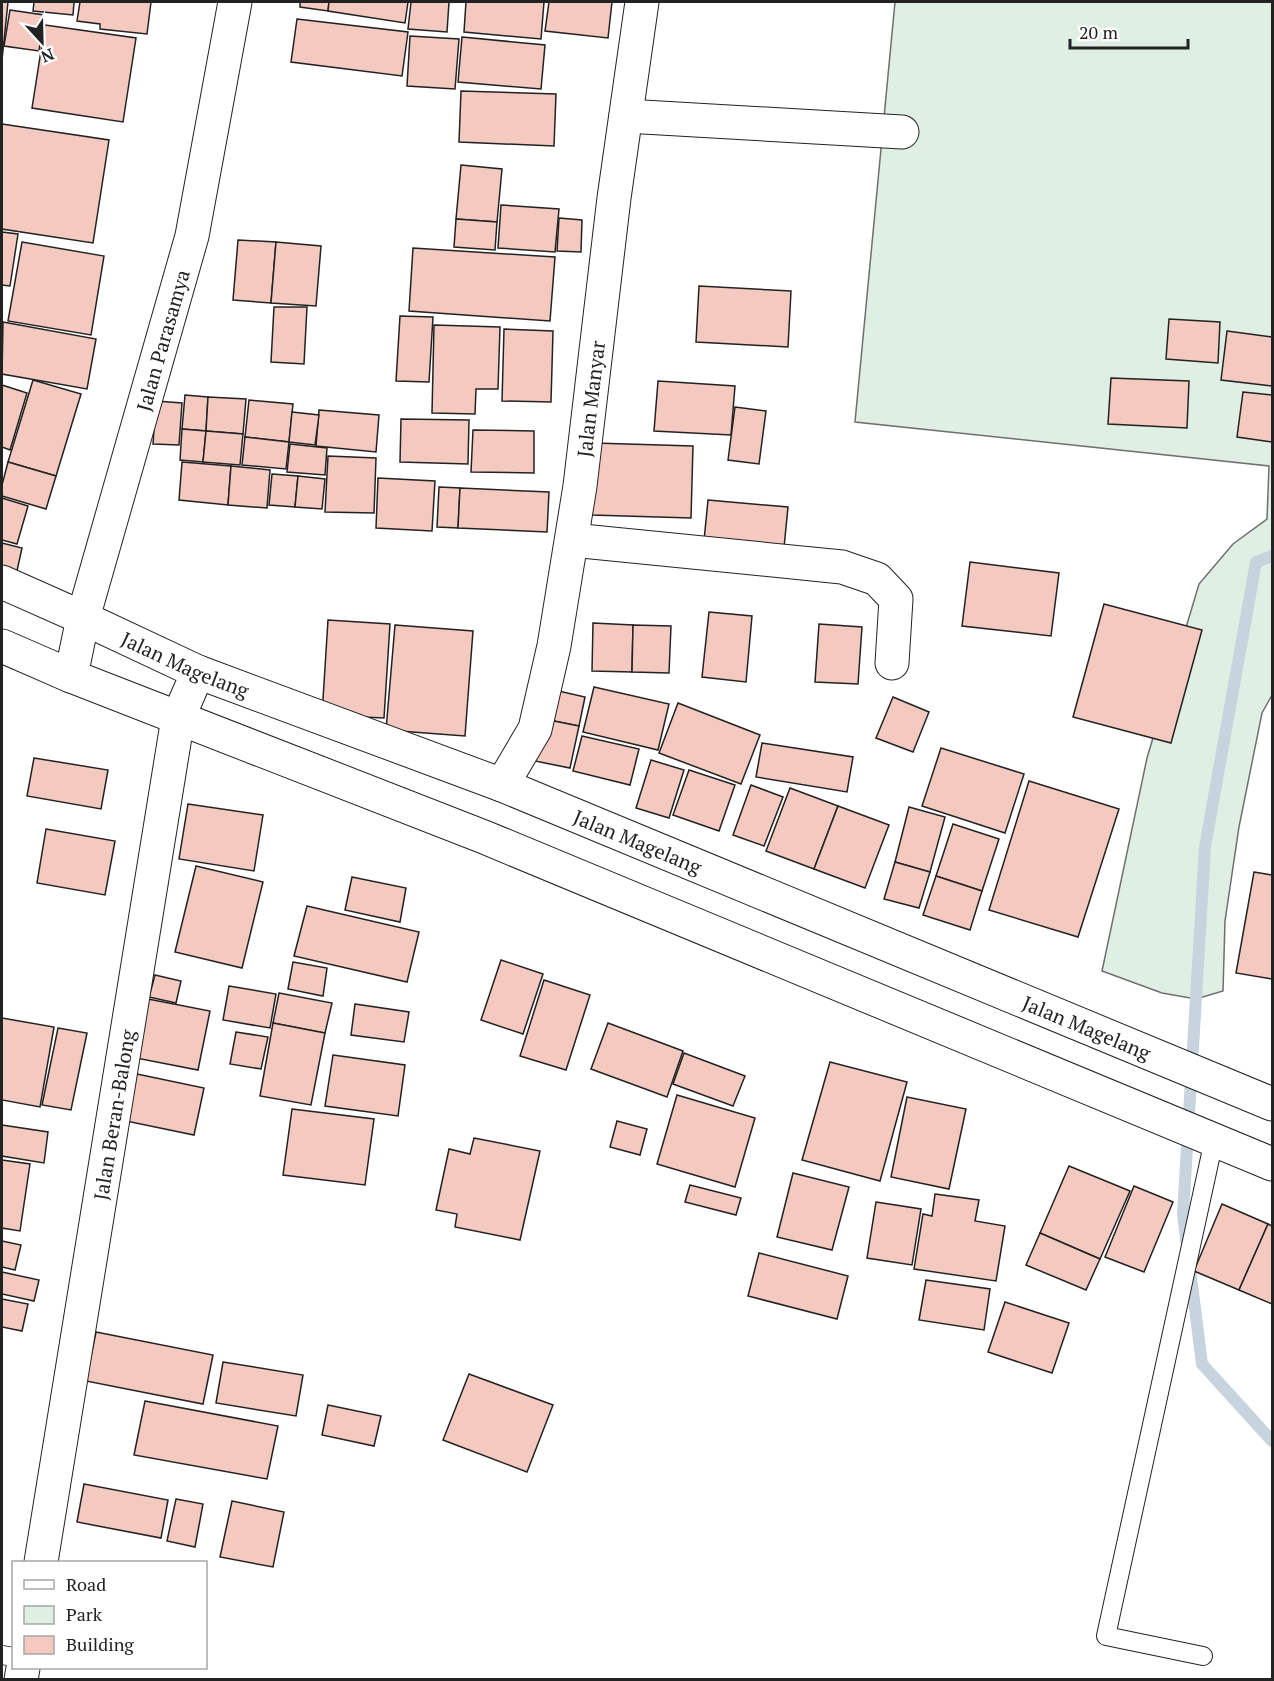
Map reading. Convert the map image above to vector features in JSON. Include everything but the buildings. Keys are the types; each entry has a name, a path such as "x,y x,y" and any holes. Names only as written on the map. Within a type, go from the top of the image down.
{"main road":[{"name":"Jalan Parasamya","path":"71,676 83,618 192,236 235,2"},
{"name":"Jalan Manyar","path":"502,785 535,729 554,646 580,486 614,198 642,2"},
{"path":"626,116 902,132"},
{"path":"572,540 842,567 877,579 896,599 892,663"},
{"name":"Jalan Magelang","path":"2,582 198,672 502,785 1272,1104"},
{"path":"2,646 71,676 484,837 1272,1164"},
{"name":"Jalan Beran-Balong","path":"41,1561 178,718 198,672"}],"lane":[{"path":"1203,1656 1106,1635 1214,1140"}],"green space":[{"path":"895,2 1272,2 1272,695 1262,713 1239,827 1225,921 1223,991 1196,999 1162,993 1102,971 1147,758 1199,584 1233,544 1267,519 1269,466 855,422"}],"waterway":[{"path":"1187,1246 1183,1214 1205,847 1256,562 1272,556"},
{"path":"1190,1269 1202,1364 1272,1441"}]}
